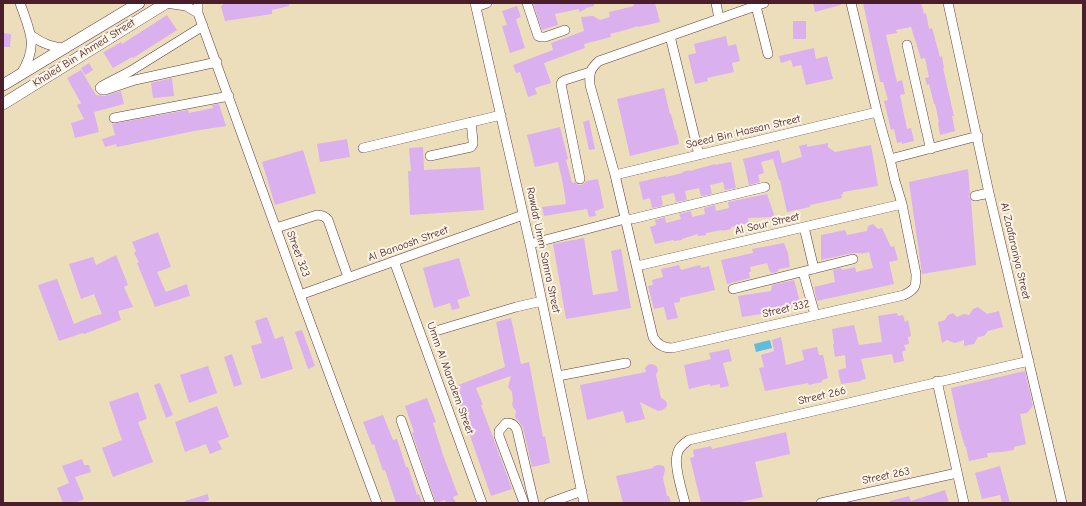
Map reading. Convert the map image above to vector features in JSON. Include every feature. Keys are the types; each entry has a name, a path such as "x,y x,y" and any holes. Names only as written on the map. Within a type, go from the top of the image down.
{"main road":[{"name":"Khaled Bin Ahmed Street","path":"3,85 139,3"},
{"name":"Khaled Bin Ahmed Street","path":"3,104 166,3"}],"street":[{"path":"20,3 32,36 30,56 21,74"},
{"path":"166,3 186,6 198,13"},
{"name":"Street 323","path":"198,3 198,13 377,503"},
{"path":"476,5 487,3"},
{"path":"527,3 538,36 545,37 565,30"},
{"path":"716,3 719,19"},
{"name":"Street 332","path":"590,72 590,85 615,175 653,337 659,345 666,348 672,348 904,295 912,291 916,284 916,274 902,204 877,112 851,3"},
{"name":"Al Zaafaraniya Street","path":"948,3 978,136 989,193 1062,503"},
{"path":"580,179 561,84 565,80 590,72 593,66 599,61 760,4 768,54"},
{"name":"Rawdat Umm Samra Street","path":"476,5 530,244 584,503"},
{"path":"203,26 100,88 105,90 135,80 217,62"},
{"path":"32,36 39,42 48,46 66,48"},
{"path":"670,36 699,155"},
{"path":"907,45 931,149"},
{"path":"114,118 229,96"},
{"name":"Saeed Bin Hassan Street","path":"615,175 877,112"},
{"path":"363,148 501,115"},
{"path":"430,156 471,146 474,141 471,122"},
{"path":"890,159 978,136"},
{"path":"530,244 625,219 632,219 765,187"},
{"path":"975,196 989,193"},
{"name":"Al Sour Street","path":"637,266 902,204"},
{"path":"276,228 317,215 325,217 328,220 348,277"},
{"name":"Al Banoosh Street","path":"300,295 523,215"},
{"path":"804,227 814,269"},
{"path":"733,289 853,259"},
{"name":"Umm Al Maradem Street","path":"394,261 482,503"},
{"path":"803,272 815,315"},
{"path":"439,330 516,307 542,301"},
{"name":"Street 266","path":"685,503 676,462 679,449 689,440 1029,360"},
{"path":"558,376 626,362"},
{"path":"937,381 964,503"},
{"path":"401,420 430,503"},
{"path":"524,503 499,436 499,431 506,423 512,423 517,430 534,503"},
{"name":"Street 263","path":"821,503 957,473"},
{"path":"549,503 582,491"}],"water":[{"path":"770,340 772,348 756,352 754,344"}],"building":[{"path":"223,3 289,3 289,6 272,10 272,14 225,21 221,6"},
{"path":"533,3 594,3 594,6 579,12 579,9 555,14 558,25 542,30"},
{"path":"633,3 655,3 660,22 638,26 610,34 611,37 584,44 585,48 544,63 551,83 535,88 537,94 528,97 520,72 516,73 513,65 553,50 551,43 584,31 581,17 593,16 600,20 610,17 609,12 634,6"},
{"path":"813,3 840,3 841,5 815,12"},
{"path":"863,3 921,3 924,14 926,13 929,29 932,28 940,57 942,56 943,68 954,116 952,116 955,131 940,135 935,104 929,84 927,85 925,78 929,77 925,58 921,59 911,27 896,30 897,33 886,35 897,82 902,80 905,94 900,95 907,129 911,128 914,141 902,144 902,142 897,143 894,129 891,130 884,101 888,100 883,82 880,82"},
{"path":"517,6 521,17 516,19 525,48 510,53 502,26 507,25 502,11"},
{"path":"167,15 177,30 133,58 132,57 113,68 103,52 121,42 122,44"},
{"path":"793,21 806,21 806,39 793,39"},
{"path":"3,33 11,34 10,47 3,47"},
{"path":"726,36 728,46 736,44 740,61 732,63 734,72 707,78 708,81 695,84 688,55 696,53 694,44"},
{"path":"814,48 816,59 827,56 833,79 806,85 801,65 793,67 791,60 781,63 779,56"},
{"path":"89,63 93,70 85,75 81,68"},
{"path":"81,70 96,95 105,96 121,91 124,104 94,112 99,132 75,138 71,123 84,119 77,105 81,103 67,78"},
{"path":"172,78 174,96 153,98 151,83"},
{"path":"664,88 679,144 630,156 617,99"},
{"path":"219,104 226,126 117,147 116,144 105,147 102,139 115,135 112,124 188,110 189,113 213,108 212,105"},
{"path":"589,120 595,149 589,150 583,122"},
{"path":"560,127 572,183 575,182 578,185 581,185 586,181 598,179 604,208 595,211 596,216 589,217 587,209 544,216 542,207 566,204 563,184 558,162 535,167 527,135"},
{"path":"347,139 350,157 320,162 317,144"},
{"path":"828,143 828,147 835,152 871,145 878,186 843,192 843,194 841,194 842,198 787,212 780,180 773,159 761,162 764,173 758,175 760,182 749,185 743,159 779,150 782,163 802,157 799,146 807,144 807,147"},
{"path":"423,147 424,170 480,167 484,210 410,215 408,171 411,171 409,148"},
{"path":"303,150 316,193 275,205 262,162"},
{"path":"731,162 736,188 725,190 723,182 710,185 712,194 701,196 699,188 685,191 687,200 676,202 674,193 661,196 662,206 652,208 650,198 643,200 639,182 683,173 682,172 715,164"},
{"path":"968,169 969,197 971,200 976,265 922,274 909,182"},
{"path":"767,194 775,217 748,218 749,223 731,227 731,229 706,233 706,235 698,236 698,234 682,240 673,240 655,244 650,227 656,225 655,220 665,217 666,223 681,219 679,214 691,211 692,217 705,214 704,208 715,205 716,211 729,208 728,202"},
{"path":"873,224 878,229 882,228 891,247 894,246 898,260 889,262 894,284 817,301 814,287 835,282 833,270 840,268 843,270 855,267 856,272 873,268 869,252 861,254 852,253 821,260 821,235 845,230 847,235 867,231 868,226"},
{"path":"158,232 171,267 157,272 166,292 187,284 190,296 155,307 137,263 139,262 134,253 136,251 132,242"},
{"path":"584,238 593,295 618,291 611,251 621,249 631,308 566,319 553,244"},
{"path":"784,243 788,253 790,267 779,269 777,272 772,273 770,272 767,263 750,267 750,278 727,284 721,260 753,253 752,249"},
{"path":"116,255 128,285 124,287 133,307 118,311 121,320 84,334 83,333 59,341 38,285 57,279 74,324 102,314 94,294 81,299 69,264 93,257 96,265"},
{"path":"459,258 470,296 457,300 460,308 452,310 450,303 434,308 423,268"},
{"path":"679,265 681,270 700,265 701,268 709,266 715,290 680,298 680,302 674,303 678,318 667,320 664,307 654,309 648,286 653,285 652,280 663,277 661,269"},
{"path":"794,280 801,305 768,313 742,317 738,296 771,291 772,285"},
{"path":"978,307 987,314 999,311 1003,327 988,331 984,336 978,337 974,344 964,346 964,340 955,343 947,340 942,343 938,322 945,320 948,315 953,313 957,317 964,314 969,315 973,309"},
{"path":"897,313 898,316 903,315 905,322 908,320 911,336 908,337 909,344 904,345 906,350 902,352 904,361 894,363 892,354 861,359 866,379 841,384 838,370 846,368 845,355 835,357 832,329 854,325 859,345 882,342 878,316"},
{"path":"267,317 275,339 283,336 293,369 261,379 251,346 262,343 255,321"},
{"path":"511,318 521,364 529,362 543,437 545,436 550,463 532,467 523,428 516,419 516,411 512,404 512,392 508,387 511,376 476,388 512,489 491,496 453,387 505,367 496,322"},
{"path":"302,330 315,366 308,369 295,332"},
{"path":"781,337 786,365 804,360 802,350 817,347 819,355 823,355 828,378 822,380 822,382 809,385 808,383 765,391 759,368 764,367 761,355 774,351 772,340"},
{"path":"729,349 732,361 723,363 729,386 720,388 720,384 710,386 710,384 689,389 684,365 711,359 709,353"},
{"path":"232,354 242,384 234,387 224,357"},
{"path":"651,364 657,367 658,371 656,375 661,398 667,403 667,406 663,410 658,411 640,402 645,419 626,423 623,411 587,420 580,385 646,372 645,368"},
{"path":"208,366 217,393 189,403 180,375"},
{"path":"1025,371 1033,406 1027,413 1020,414 1026,444 1014,447 1014,450 987,453 988,457 969,461 959,426 951,388"},
{"path":"160,383 173,415 166,418 154,385"},
{"path":"138,392 147,419 138,422 153,462 113,477 102,448 122,440 109,402"},
{"path":"427,398 436,422 433,423 443,455 458,495 453,497 456,503 446,503 445,500 436,503 412,433 414,432 405,406"},
{"path":"217,406 229,437 218,441 222,449 210,454 206,444 185,452 175,422"},
{"path":"383,415 393,440 397,439 406,467 408,467 417,495 419,494 422,503 396,503 385,470 383,471 374,444 372,445 363,422"},
{"path":"786,432 790,454 755,462 763,497 736,503 701,503 690,458 694,457 693,450 711,446 712,449"},
{"path":"82,459 84,465 89,465 91,472 75,477 84,499 75,503 63,503 57,488 69,483 62,466"},
{"path":"654,466 664,466 665,470 663,478 667,496 669,496 671,503 623,503 616,476 653,468"},
{"path":"1000,466 1010,503 1002,503 1000,495 982,499 975,473"},
{"path":"945,490 949,503 890,503 890,501 909,496 911,501"},
{"path":"208,494 209,500 202,503 186,503 185,501"}]}
